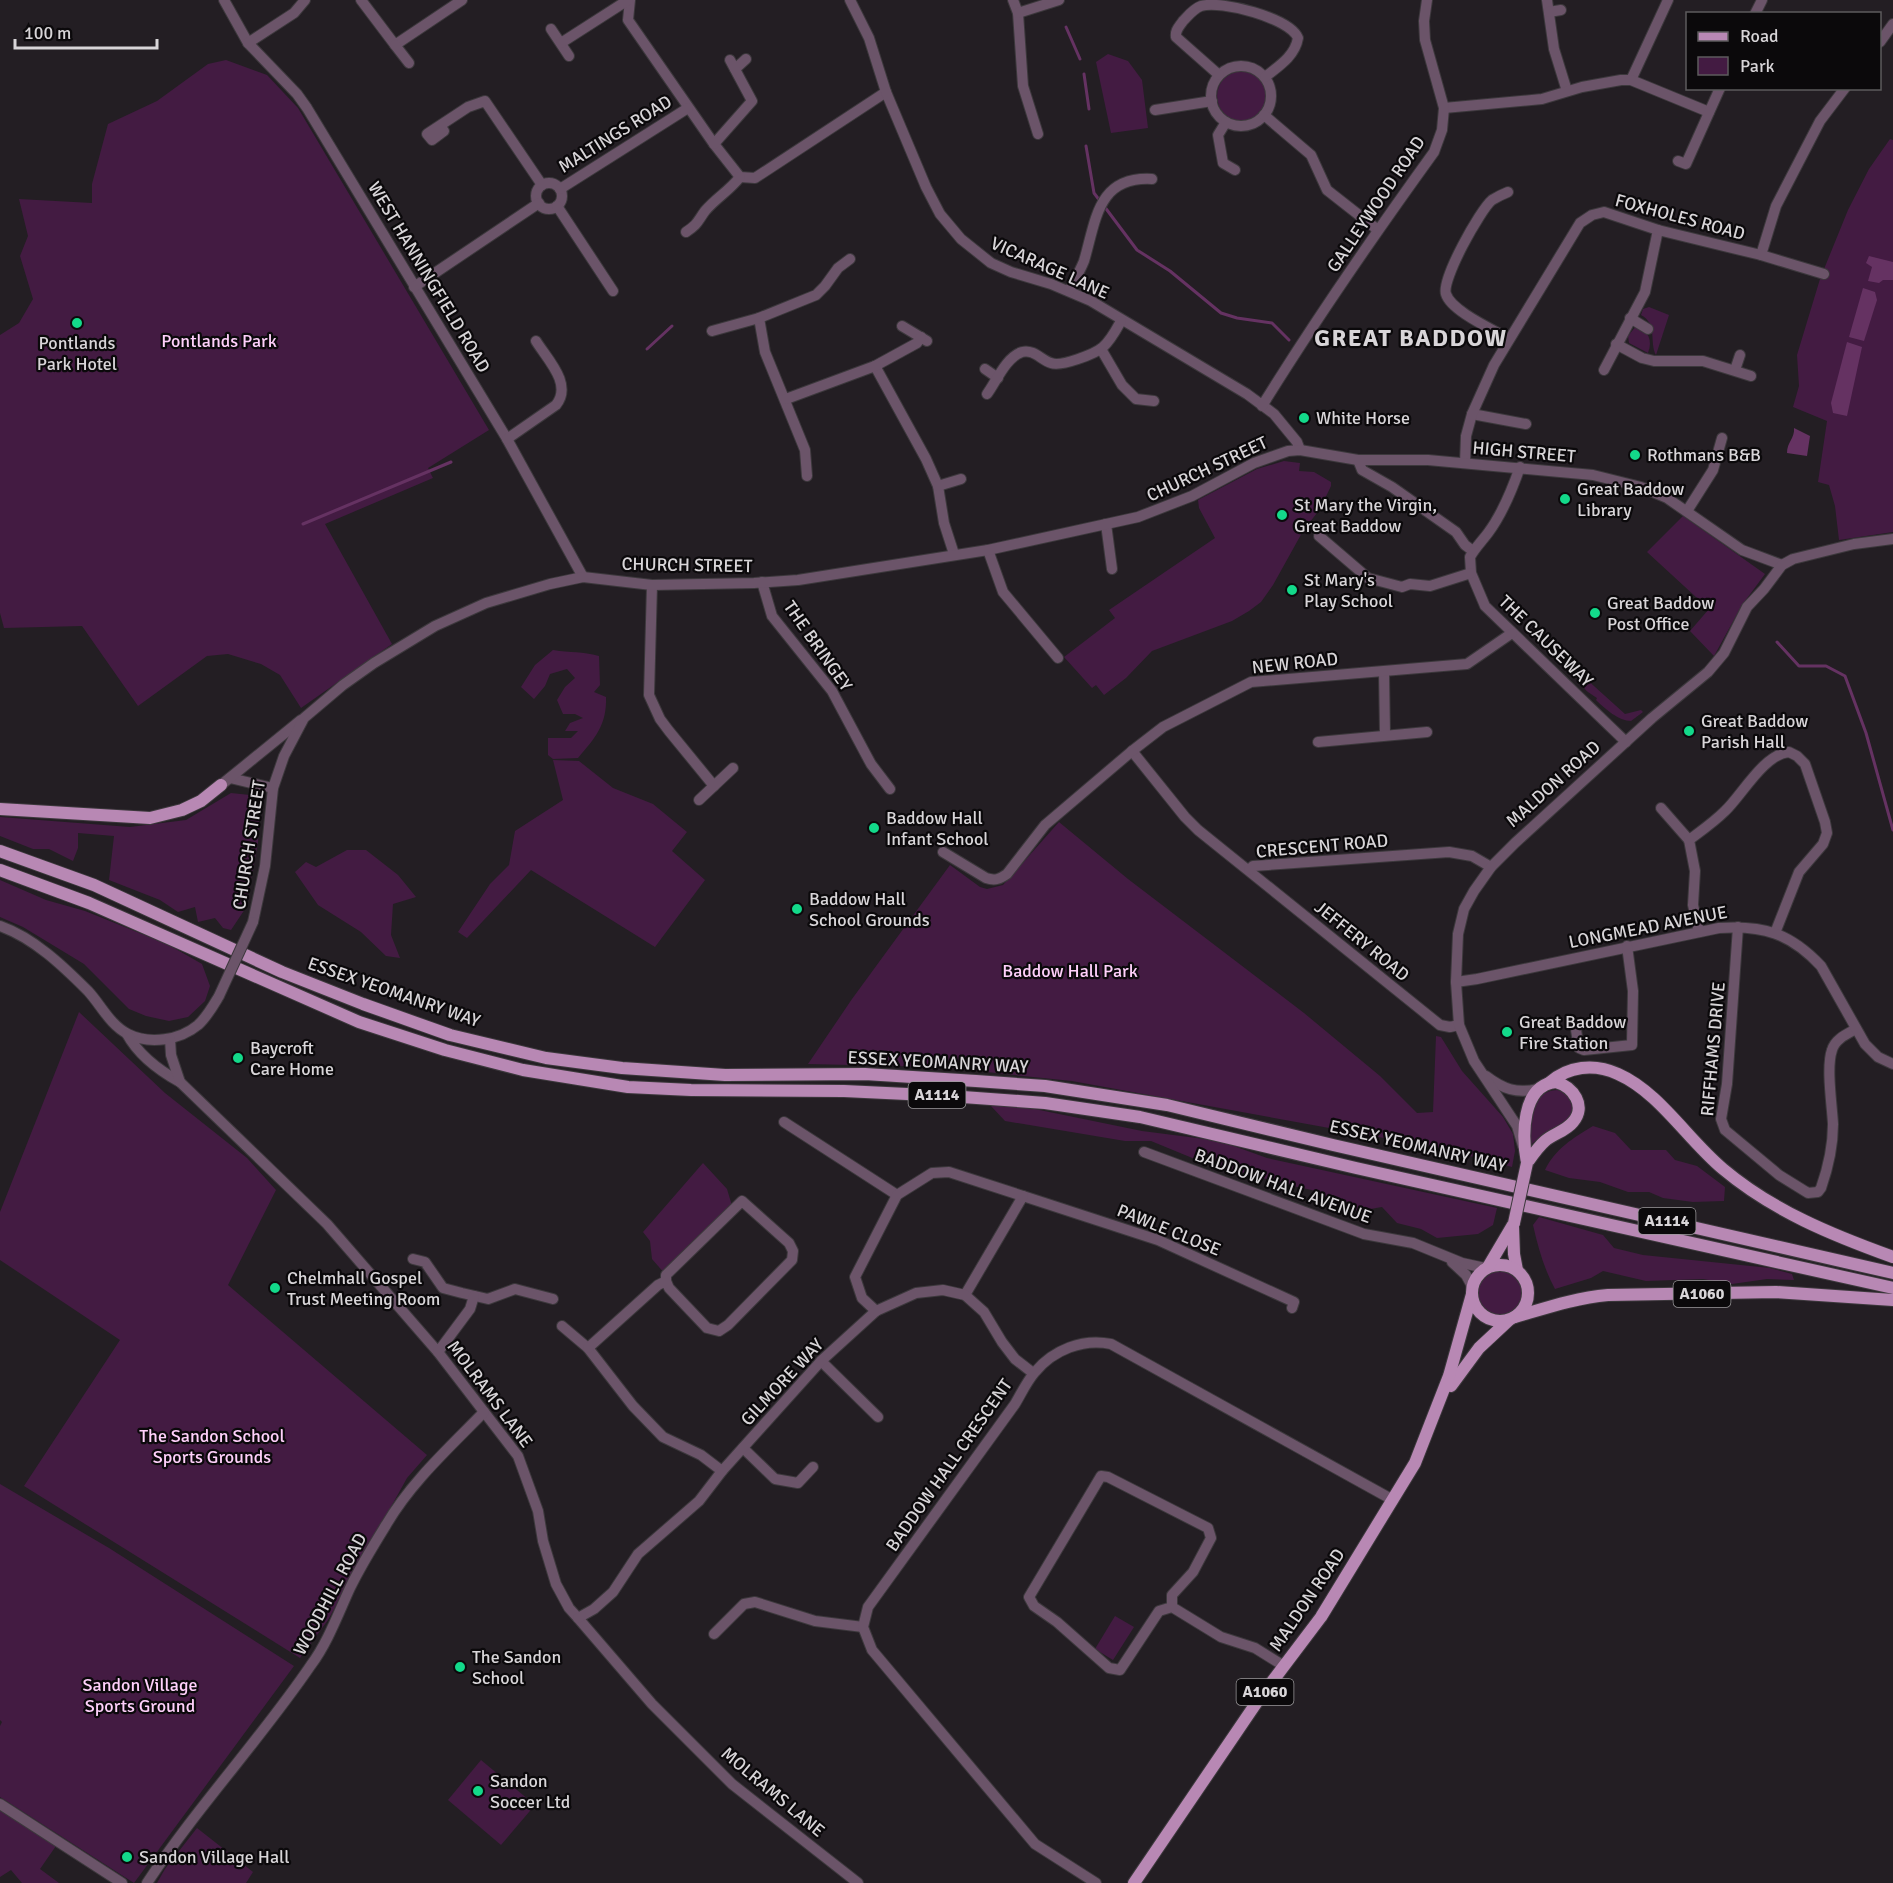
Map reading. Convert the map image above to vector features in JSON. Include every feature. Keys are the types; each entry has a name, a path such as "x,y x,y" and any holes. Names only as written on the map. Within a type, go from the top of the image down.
{"main road":[{"path":"0,809 150,818 182,810 201,801 225,781"},
{"name":"ESSEX YEOMANRY WAY","path":"0,851 94,885 282,972 363,1004 450,1035 546,1058 622,1068 725,1075 865,1074 1045,1086 1156,1103 1893,1273"},
{"name":"ESSEX YEOMANRY WAY","path":"0,870 89,903 359,1022 445,1050 523,1070 628,1087 691,1090 844,1091 949,1096 1045,1103 1140,1117 1345,1166 1893,1288"},
{"path":"1550,1083 1562,1073 1577,1068 1604,1069 1623,1076 1641,1088 1721,1168 1752,1191 1798,1219 1893,1257"},
{"name":"MALDON ROAD","path":"1517,1270 1514,1254 1514,1223 1527,1163 1524,1150 1527,1111 1538,1089 1550,1083 1564,1084 1577,1097 1579,1106 1577,1115 1573,1122 1545,1141 1527,1163"},
{"name":"MALDON ROAD","path":"1487,1268 1514,1223"},
{"path":"1503,1264 1517,1270 1525,1279 1528,1291 1526,1303 1512,1319 1494,1321 1481,1314 1476,1308 1472,1290 1477,1276 1487,1268 1503,1264"},
{"name":"MALDON ROAD","path":"1134,1883 1259,1699 1321,1617 1415,1463 1462,1336 1472,1290"},
{"name":"A1060","path":"1512,1319 1558,1303 1608,1295 1776,1293 1893,1300"},
{"name":"MALDON ROAD","path":"1434,1416 1466,1364 1493,1333 1512,1319"}],"street":[{"path":"248,44 294,13 305,0"},
{"path":"361,0 409,63"},
{"path":"395,45 462,0"},
{"path":"561,43 629,0"},
{"path":"629,0 628,20 688,108 740,177 755,178 886,92"},
{"name":"VICARAGE LANE","path":"850,0 869,38 886,92 912,156 940,214 961,239 991,262 1011,272 1069,291 1187,358 1262,406"},
{"path":"1013,0 1018,13 1023,86 1040,127"},
{"path":"1018,13 1059,0"},
{"name":"GALLEYWOOD ROAD","path":"1262,406 1291,358 1434,152 1442,130 1444,108 1425,40 1424,21 1427,0"},
{"path":"1547,0 1554,50 1567,91"},
{"path":"1631,80 1668,0"},
{"name":"WEST HANNINGFIELD ROAD","path":"226,2 248,44 297,94 307,108 507,439 583,577"},
{"path":"1219,75 1176,37 1177,29 1198,7 1222,4 1233,6 1261,15 1294,30 1298,38 1289,58 1265,77"},
{"path":"1549,12 1560,10"},
{"path":"1881,41 1893,24"},
{"path":"551,29 569,56"},
{"path":"714,144 752,101 733,65 746,59"},
{"path":"1248,66 1265,77 1272,96 1270,106 1264,115 1250,124 1234,125 1226,122 1214,109 1212,101 1211,92 1219,75 1227,69 1248,66"},
{"path":"1444,108 1542,99 1567,91 1631,80 1709,112"},
{"path":"1678,161 1686,164 1719,90"},
{"path":"1761,255 1776,206 1820,121 1843,90"},
{"name":"MALTINGS ROAD","path":"440,126 468,107 485,101 542,185"},
{"path":"1155,110 1212,101"},
{"name":"MALTINGS ROAD","path":"560,189 688,108"},
{"path":"1264,115 1311,155 1327,190 1378,230"},
{"path":"1226,122 1218,135 1223,163 1235,170"},
{"path":"686,232 701,229 706,210 732,188 740,177"},
{"path":"1069,291 1083,264 1101,203 1121,185 1145,177"},
{"name":"MALTINGS ROAD","path":"539,203 537,193 542,185 552,183 560,189 562,198 557,206"},
{"path":"1508,192 1491,201 1477,220 1458,254 1446,285 1445,294 1462,311 1509,339"},
{"path":"414,287 539,203 547,208 557,206 613,291"},
{"name":"FOXHOLES ROAD","path":"1465,463 1466,436 1472,414 1494,365 1581,223 1592,215 1604,212 1658,230 1761,255 1824,274"},
{"path":"1604,370 1645,292 1658,230"},
{"path":"712,331 759,318 816,295 838,268 850,259"},
{"path":"759,318 765,352 806,450 807,476"},
{"path":"1630,318 1648,329"},
{"path":"987,394 1013,357 1023,352 1037,354 1050,363 1076,360 1101,349 1121,321"},
{"path":"786,399 875,366 924,339 903,326"},
{"path":"507,439 556,405 561,399 563,385 536,341"},
{"path":"1616,344 1642,358 1654,361 1703,361 1750,376"},
{"path":"1101,349 1122,385 1136,399 1154,401"},
{"path":"1735,370 1740,355"},
{"path":"875,366 926,459 938,486 944,523 954,554"},
{"path":"985,369 998,378"},
{"path":"1262,406 1274,414 1298,442 1300,450"},
{"path":"1472,414 1526,424"},
{"path":"1687,512 1713,470 1722,438"},
{"name":"HIGH STREET","path":"1300,450 1358,460 1428,460 1593,475 1626,483 1666,498 1742,550 1782,565"},
{"name":"CHURCH STREET","path":"170,1039 186,1033 207,1015 219,996 253,922 265,866 273,788 284,756 304,718 374,663 435,626 486,603 583,577 652,585 762,582 814,577 988,550 1138,517 1168,507 1254,463 1288,451 1300,450"},
{"path":"1358,460 1362,470 1392,487 1456,532 1473,551 1488,534 1502,511 1520,467"},
{"path":"938,486 961,479"},
{"path":"1106,524 1112,569"},
{"path":"1319,536 1368,578 1402,587 1410,584 1430,585 1471,573"},
{"path":"1782,565 1793,559 1854,544 1893,540"},
{"path":"988,550 1003,592 1044,651 1058,658"},
{"name":"THE CAUSEWAY","path":"1473,551 1470,556 1471,573 1485,606 1626,742"},
{"name":"MALDON ROAD","path":"1524,1150 1516,1126 1466,1046 1459,1025 1456,982 1458,934 1464,909 1491,867 1626,742 1708,672 1724,653 1747,607 1782,565"},
{"name":"THE BRINGEY","path":"762,582 772,616 832,691 871,764 890,789"},
{"path":"652,585 653,694 660,719 714,786"},
{"name":"NEW ROAD","path":"944,852 986,878 1000,879 1007,874 1045,825 1132,751 1163,727 1251,682 1467,664 1512,633"},
{"path":"1384,672 1385,735"},
{"path":"225,781 304,718"},
{"path":"1318,742 1427,732"},
{"name":"CRESCENT ROAD","path":"1132,751 1185,817 1249,870 1253,866 1449,852 1472,856 1491,867"},
{"path":"1689,840 1726,811 1762,767 1776,756 1789,752 1805,764 1827,833 1823,844 1799,872 1775,933"},
{"path":"699,801 733,768"},
{"path":"225,781 273,788"},
{"path":"1661,808 1689,840 1695,871 1694,905 1699,932"},
{"name":"JEFFERY ROAD","path":"1249,870 1440,1025 1450,1027 1459,1025"},
{"path":"0,926 33,944 54,959 89,992 118,1027 128,1034 154,1040 170,1039"},
{"name":"LONGMEAD AVENUE","path":"1456,982 1699,932 1738,927 1762,928 1804,949 1821,966 1870,1051 1892,1063"},
{"name":"RIFFHAMS DRIVE","path":"1738,927 1722,1125 1779,1175 1817,1197 1826,1175 1833,1128 1830,1060 1832,1049 1842,1037 1856,1029"},
{"path":"1576,1030 1579,1048 1584,1050 1632,1050 1633,991 1627,946"},
{"path":"128,1034 133,1045 165,1074 180,1082"},
{"name":"MOLRAMS LANE","path":"170,1039 171,1055 180,1082 327,1224 438,1352 518,1455 538,1511 543,1541 556,1584 569,1608 652,1704 732,1784 858,1883"},
{"name":"MALDON ROAD","path":"1481,1072 1507,1090 1517,1092 1538,1089"},
{"path":"784,1122 897,1195"},
{"name":"BADDOW HALL AVENUE","path":"1144,1152 1364,1234 1413,1243 1447,1258 1487,1268"},
{"path":"876,1311 862,1298 855,1276 897,1195 932,1173 950,1172 1023,1196 965,1295 984,1312 1015,1359 1034,1373"},
{"name":"PAWLE CLOSE","path":"1023,1196 1158,1240 1294,1302 1292,1308"},
{"path":"742,1201 789,1243 793,1251 792,1260 728,1325 719,1331 707,1328 669,1288 666,1281 666,1275 742,1201"},
{"name":"BADDOW HALL AVENUE","path":"1447,1258 1461,1269 1472,1290"},
{"path":"413,1259 425,1262 443,1288 489,1299 515,1289 553,1299"},
{"path":"588,1348 658,1285 666,1281"},
{"name":"GILMORE WAY","path":"578,1618 594,1609 613,1592 638,1554 699,1501 722,1471 821,1362 876,1311 916,1293 943,1290 965,1295"},
{"path":"438,1352 470,1309 474,1296"},
{"path":"562,1326 588,1348 633,1406 663,1437 701,1455 722,1471"},
{"name":"BADDOW HALL CRESCENT","path":"863,1627 868,1607 1015,1404 1034,1373 1057,1354 1077,1345 1095,1341 1111,1344 1393,1500"},
{"path":"821,1362 876,1411"},
{"name":"WOODHILL ROAD","path":"147,1883 196,1813 312,1665 333,1627 351,1586 405,1496 484,1412"},
{"path":"743,1448 775,1479 798,1483 813,1467"},
{"path":"1172,1607 1172,1595 1193,1572 1211,1538 1208,1528 1101,1476 1029,1597 1034,1606 1057,1622 1109,1668 1120,1670 1158,1611 1172,1607 1221,1637 1255,1648 1284,1666"},
{"path":"713,1629 744,1604 755,1602 815,1621 863,1627 872,1650 1035,1844 1096,1883"},
{"path":"0,1804 122,1883"}],"green space":[{"path":"1108,54 1128,61 1142,80 1148,128 1111,133 1096,62"},
{"name":"Pontlands Park","path":"226,60 267,75 298,108 489,430 428,468 433,478 325,524 392,644 301,708 280,675 261,664 228,654 207,656 138,706 82,626 4,628 0,613 0,335 19,323 33,299 20,256 28,236 19,199 92,203 92,184 108,124 157,101 208,64"},
{"path":"1237,71 1247,71 1260,78 1267,91 1267,101 1260,114 1247,121 1237,121 1228,117 1221,110 1217,101 1217,91 1221,82 1228,75"},
{"path":"1890,139 1893,140 1893,532 1839,540 1835,506 1829,485 1818,482 1827,421 1793,407 1799,386 1797,355 1820,279 1848,210 1869,169"},
{"path":"1649,307 1669,315 1656,355 1650,323 1641,315 1643,309"},
{"path":"1637,325 1648,336 1650,344 1648,353 1629,343 1628,336"},
{"path":"1284,461 1300,463 1299,471 1314,472 1331,482 1331,486 1320,509 1303,531 1261,602 1232,621 1152,651 1126,678 1104,695 1096,685 1092,688 1064,657 1115,618 1109,610 1215,538 1199,508 1198,500 1257,469"},
{"path":"1683,516 1765,574 1742,605 1714,656 1690,631 1709,609 1647,552"},
{"path":"553,650 599,656 600,685 594,692 606,697 606,707 599,731 578,758 553,759 548,755 548,738 571,738 578,731 565,731 570,723 583,718 575,714 563,714 557,700 565,687 575,678 567,669 550,674 545,686 534,699 521,687 535,665"},
{"path":"1584,677 1625,714 1641,710 1643,712 1631,721 1617,717 1586,690 1583,685"},
{"path":"553,760 579,761 613,788 653,804 687,832 672,851 705,880 655,947 531,870 467,938 458,932 490,884 509,865 515,831 563,800"},
{"path":"231,793 250,795 260,803 258,843 245,909 231,930 223,928 215,918 198,922 195,907 178,912 160,900 109,880 114,836 78,833 78,848 73,861 49,849 33,849 0,836 0,817 130,827 186,820"},
{"name":"Baddow Hall Park","path":"1059,822 1128,879 1304,1013 1380,1076 1417,1113 1433,1112 1436,1036 1441,1037 1462,1071 1503,1117 1513,1134 1515,1151 1512,1167 1439,1148 1072,1081 938,1067 808,1064 852,999 950,865 980,887 987,889 1003,885"},
{"path":"347,850 366,850 398,875 416,897 393,904 391,935 400,958 386,956 361,932 318,905 295,872 306,862 316,867"},
{"path":"0,880 46,900 85,911 167,944 202,964 210,986 205,1001 188,1017 169,1021 146,1016 129,1009 84,964 23,927 0,917"},
{"name":"The Sandon School Sports Grounds","path":"79,1012 165,1093 247,1158 276,1190 228,1285 427,1455 407,1478 328,1620 300,1658 24,1486 120,1340 0,1260 0,1212"},
{"path":"1557,1090 1565,1093 1571,1100 1573,1108 1571,1115 1560,1126 1531,1145 1531,1119 1536,1103 1541,1096"},
{"path":"991,1106 1020,1106 1142,1131 1220,1141 1267,1158 1497,1208 1493,1225 1478,1234 1437,1238 1421,1229 1397,1223 1382,1207 1359,1211 1331,1204 1321,1192 1202,1162 1151,1141 1125,1141 1005,1121"},
{"path":"1593,1126 1615,1133 1631,1150 1666,1150 1675,1160 1697,1166 1725,1187 1724,1201 1693,1202 1663,1198 1649,1192 1628,1192 1600,1182 1569,1178 1545,1170 1559,1150"},
{"path":"703,1163 727,1189 733,1209 666,1275 652,1259 650,1241 643,1232"},
{"path":"1539,1217 1603,1235 1614,1248 1643,1255 1770,1268 1792,1274 1794,1280 1767,1279 1732,1284 1703,1279 1646,1281 1603,1271 1591,1278 1555,1289 1542,1258 1533,1225"},
{"path":"1500,1271 1509,1272 1516,1277 1521,1284 1521,1302 1516,1309 1509,1314 1500,1315 1491,1314 1484,1309 1479,1302 1478,1293 1479,1284 1484,1277 1491,1272"},
{"name":"Sandon Village Sports Ground","path":"0,1484 109,1548 294,1666 134,1883 0,1797 0,1726 2,1722 0,1720"},
{"path":"1115,1616 1134,1627 1113,1660 1095,1649"},
{"path":"481,1760 535,1805 501,1845 448,1800"},
{"path":"0,1808 58,1843 40,1869 59,1883 22,1883 11,1870 0,1877"},
{"path":"197,1828 253,1872 246,1883 157,1883"}],"shaded area":[{"path":"1869,256 1893,262 1893,280 1883,280 1879,283 1868,281 1872,267 1866,263"},
{"path":"1863,288 1875,292 1877,300 1864,341 1849,337"},
{"path":"1847,342 1862,347 1847,416 1833,413 1831,403"},
{"path":"1794,428 1810,436 1807,456 1787,453"}],"waterway":[{"path":"1066,27 1080,59"},
{"path":"1084,74 1089,109"},
{"path":"1086,146 1094,193 1100,201"},
{"path":"1104,206 1137,250 1170,271 1221,313 1237,318 1272,323 1289,340"},
{"path":"647,349 672,326"},
{"path":"303,524 451,462"},
{"path":"1777,642 1799,666 1826,666 1845,676 1866,733 1893,830"}],"place":[{"name":"Pontlands Park Hotel","path":"77,323"},
{"name":"White Horse","path":"1304,418"},
{"name":"Rothmans B&B","path":"1635,455"},
{"name":"Great Baddow Library","path":"1565,499"},
{"name":"St Mary the Virgin, Great Baddow","path":"1282,515"},
{"name":"St Mary's Play School","path":"1292,590"},
{"name":"Great Baddow Post Office","path":"1595,613"},
{"name":"Great Baddow Parish Hall","path":"1689,731"},
{"name":"Baddow Hall Infant School","path":"874,828"},
{"name":"Baddow Hall School Grounds","path":"797,909"},
{"name":"Great Baddow Fire Station","path":"1507,1032"},
{"name":"Baycroft Care Home","path":"238,1058"},
{"name":"Chelmhall Gospel Trust Meeting Room","path":"275,1288"},
{"name":"The Sandon School","path":"460,1667"},
{"name":"Sandon Soccer Ltd","path":"478,1791"},
{"name":"Sandon Village Hall","path":"127,1857"}],"district":[{"name":"GREAT BADDOW","path":"1411,338"}]}
